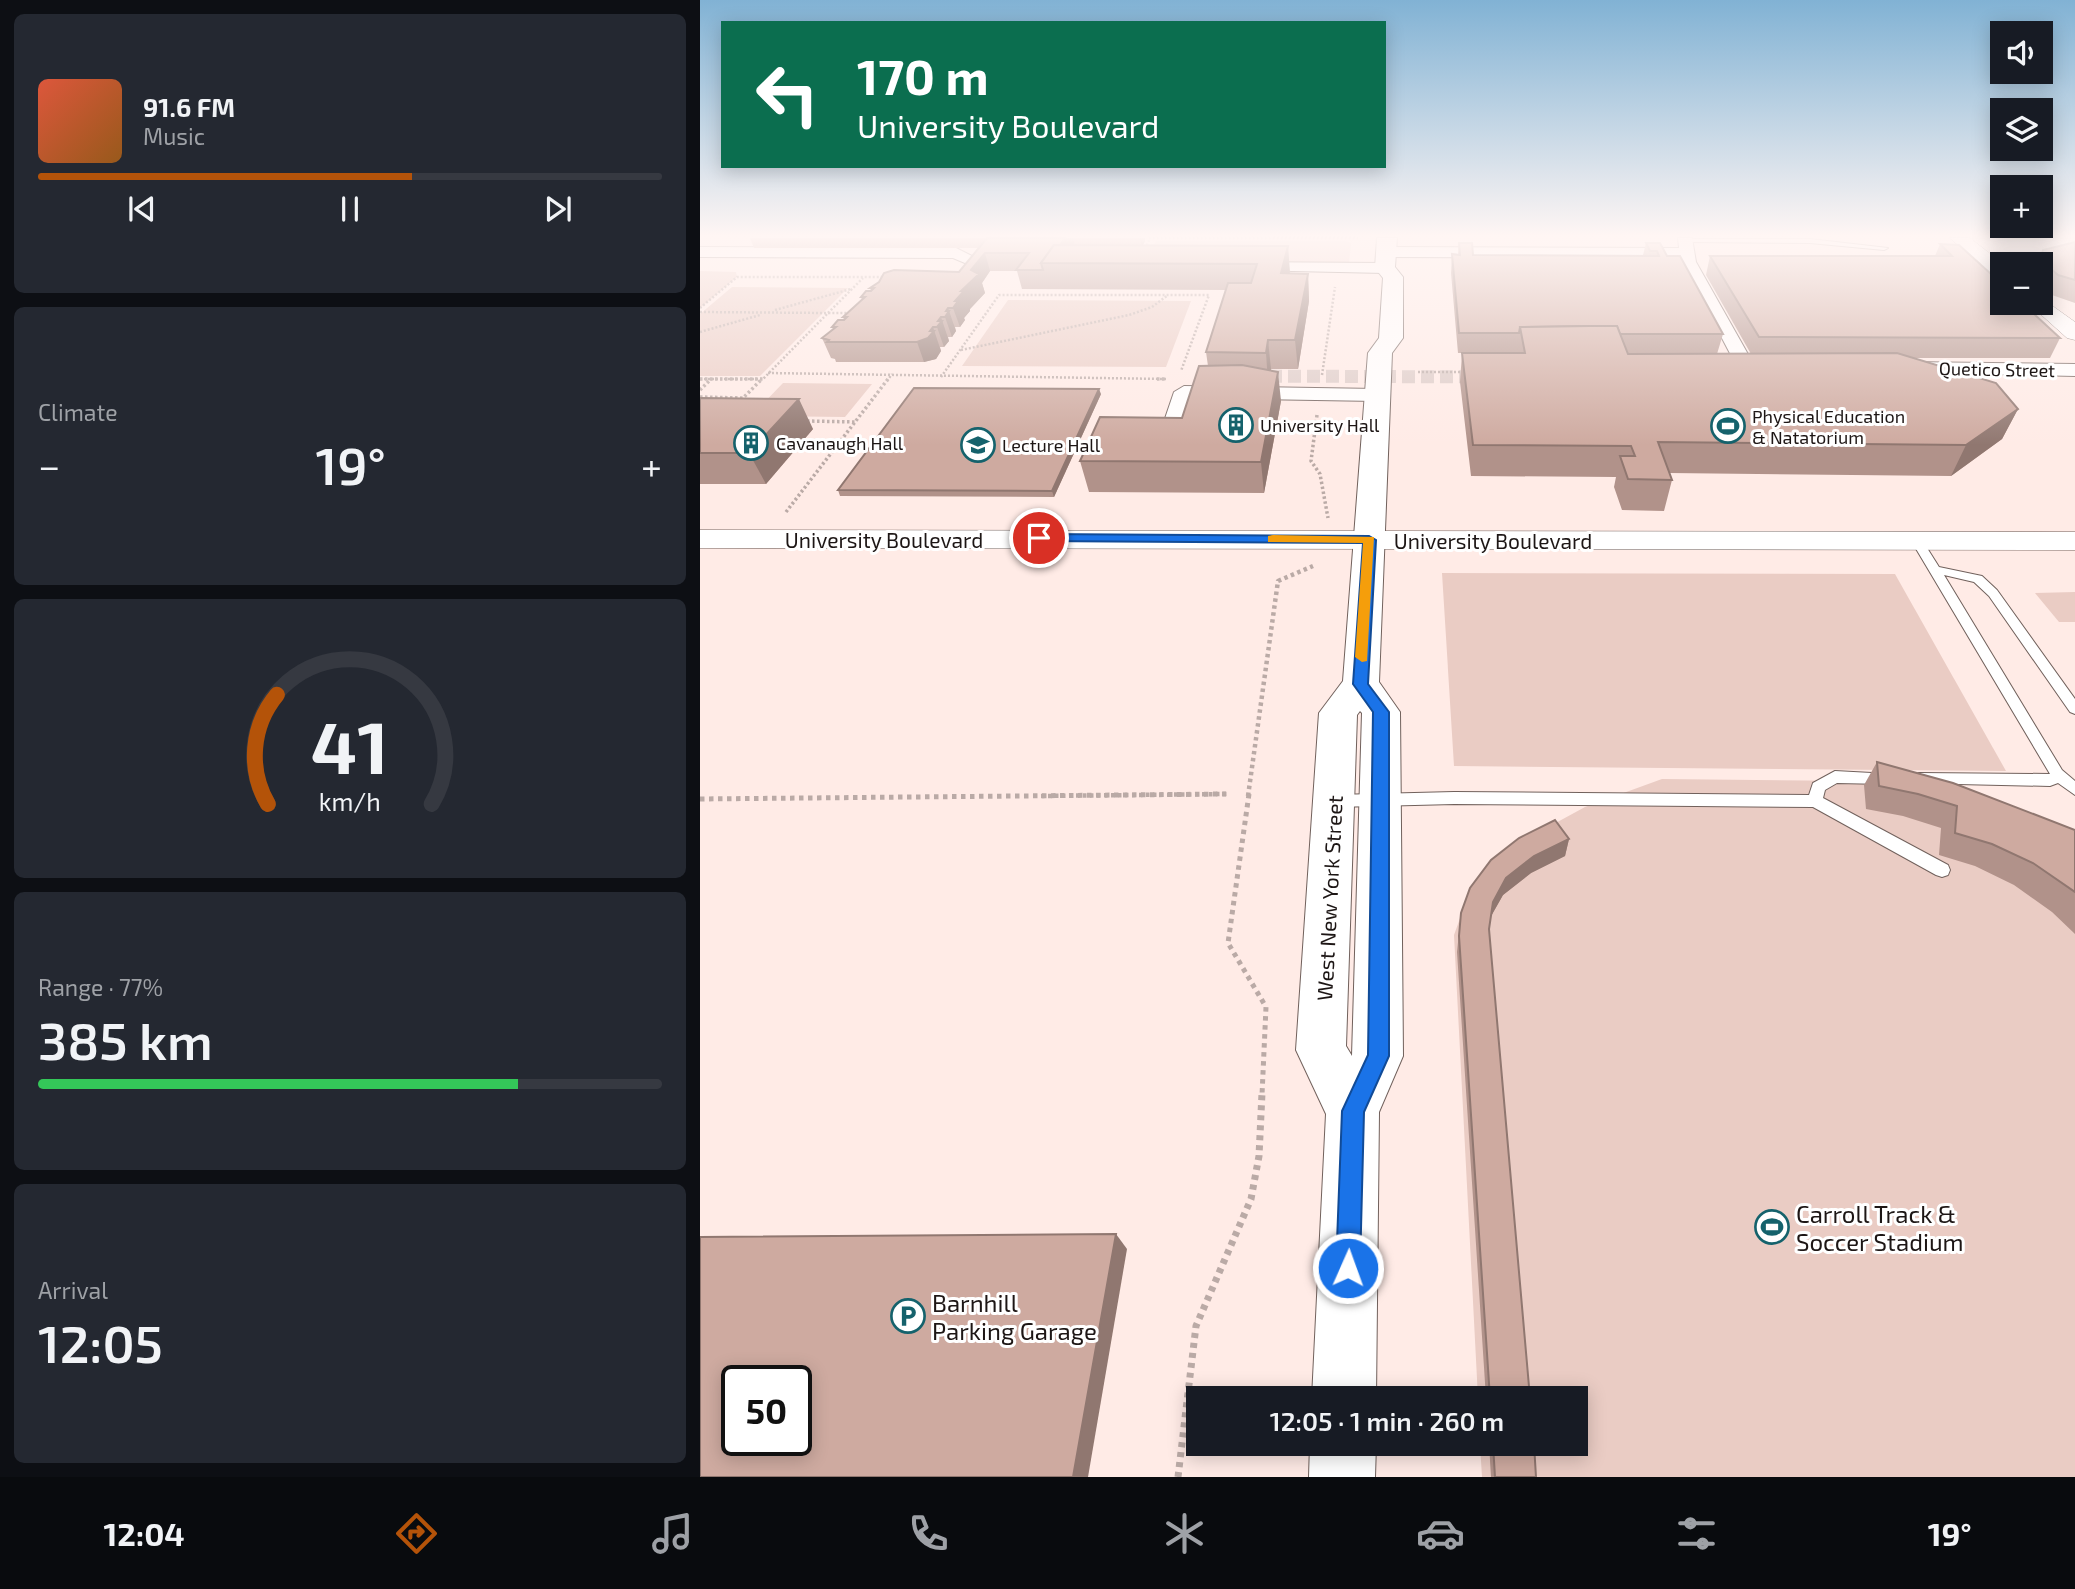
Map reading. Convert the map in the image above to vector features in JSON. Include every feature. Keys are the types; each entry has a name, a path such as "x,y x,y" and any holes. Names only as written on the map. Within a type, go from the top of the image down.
{"main road":[{"path":"1361,684 1377,395 1373,346 1391,338 1392,307"},
{"name":"West New York Street","path":"1344,1386 1353,1111 1378,1056 1381,712 1361,684 1338,713 1321,1050 1353,1111"},
{"path":"1342,1477 1343,1456"}],"street":[{"path":"1713,307 1742,359 1751,365 1791,367"},
{"path":"2053,315 2075,333"},
{"name":"Quetico Street","path":"1882,368 2075,370"},
{"path":"1168,439 1184,392 1377,395"},
{"name":"University Boulevard","path":"700,539 2075,541"}],"lane":[{"path":"1918,542 2060,777 2075,789"},
{"path":"1935,570 1978,579 1993,593 2075,709"},
{"path":"1815,800 1818,787 1835,778 2050,780 2060,777"},
{"path":"1334,801 1454,798 1815,800 1942,870"}],"path":[{"path":"700,331 785,307"},
{"path":"736,405 834,307"},
{"path":"940,377 991,307"},
{"path":"961,350 1129,315 1152,307"},
{"path":"768,373 1178,379 1205,307"},
{"path":"700,310 856,313"},
{"path":"1418,372 1471,372"},
{"path":"786,512 892,374"},
{"path":"700,379 763,379"},
{"path":"700,390 712,379"},
{"path":"700,397 744,398"},
{"path":"801,421 856,422"},
{"path":"1178,1477 1196,1326 1214,1277 1251,1199 1259,1156 1266,1007 1228,943 1278,581 1323,561"},
{"path":"700,799 1227,794"}],"shaded area":[{"path":"708,307 829,307 760,376 700,376 700,314"},
{"path":"1003,307 1189,307 1166,367 962,366"},
{"path":"783,383 872,384 845,417 751,416"},
{"path":"1442,573 1895,574 2006,771 1454,766"},
{"path":"2075,592 2075,622 2059,622 2035,593"},
{"name":"Carroll Track & Soccer Stadium","path":"1662,779 1863,781 2075,858 2075,1477 1482,1477 1481,1456 1588,1456 1588,1386 1477,1386 1454,935 1472,885 1517,844 1585,807"}],"building":[{"path":"854,307 954,307 948,308 945,317 941,317 938,321 942,321 937,327 933,327 930,331 934,331 928,338 917,342 827,342 829,340 822,338 836,327 832,327 838,320 847,317 843,317"},
{"path":"1220,307 1302,307 1295,340 1268,340 1266,353 1206,352"},
{"path":"1457,307 1708,307 1723,334 1620,334 1617,326 1520,327 1519,333 1459,333"},
{"path":"1741,307 1990,307 1990,315 2035,315 2060,338 1759,337"},
{"name":"Physical Education & Natatorium","path":"1617,326 1628,354 1897,353 1996,383 2018,409 1966,445 1658,442 1672,480 1628,479 1620,456 1635,456 1631,446 1473,445 1462,353 1525,353 1520,327"},
{"path":"1242,365 1278,372 1261,462 1080,461 1100,417 1182,418 1199,366"},
{"name":"Lecture Hall","path":"914,388 1099,389 1052,491 838,490"},
{"path":"700,398 799,399 749,453 700,453"},
{"path":"1877,762 1953,783 2075,830 2075,892 2033,863 1992,844 1955,833 1957,806 1879,786"},
{"path":"1555,820 1569,839 1534,856 1506,878 1493,902 1489,929 1529,1386 1489,1386 1459,936 1461,913 1470,888 1491,860 1519,838"},
{"name":"Barnhill Parking Garage","path":"1116,1234 1073,1477 700,1477 700,1237"},
{"path":"1494,1456 1535,1456 1536,1477 1495,1477"}],"tunnel":[{"path":"1250,376 1492,377"}],"slow traffic":[{"path":"1273,539 1369,540 1362,657"}],"place":[{"name":"University Hall","path":"1236,425"},
{"name":"Physical Education & Natatorium","path":"1728,426"},
{"name":"Cavanaugh Hall","path":"751,443"},
{"name":"Lecture Hall","path":"978,445"},
{"name":"Carroll Track & Soccer Stadium","path":"1772,1227"},
{"name":"Barnhill Parking Garage","path":"908,1316"}],"route":[{"path":"1039,538 1369,540 1361,684 1381,712 1378,1056 1353,1111 1348,1268"}]}
